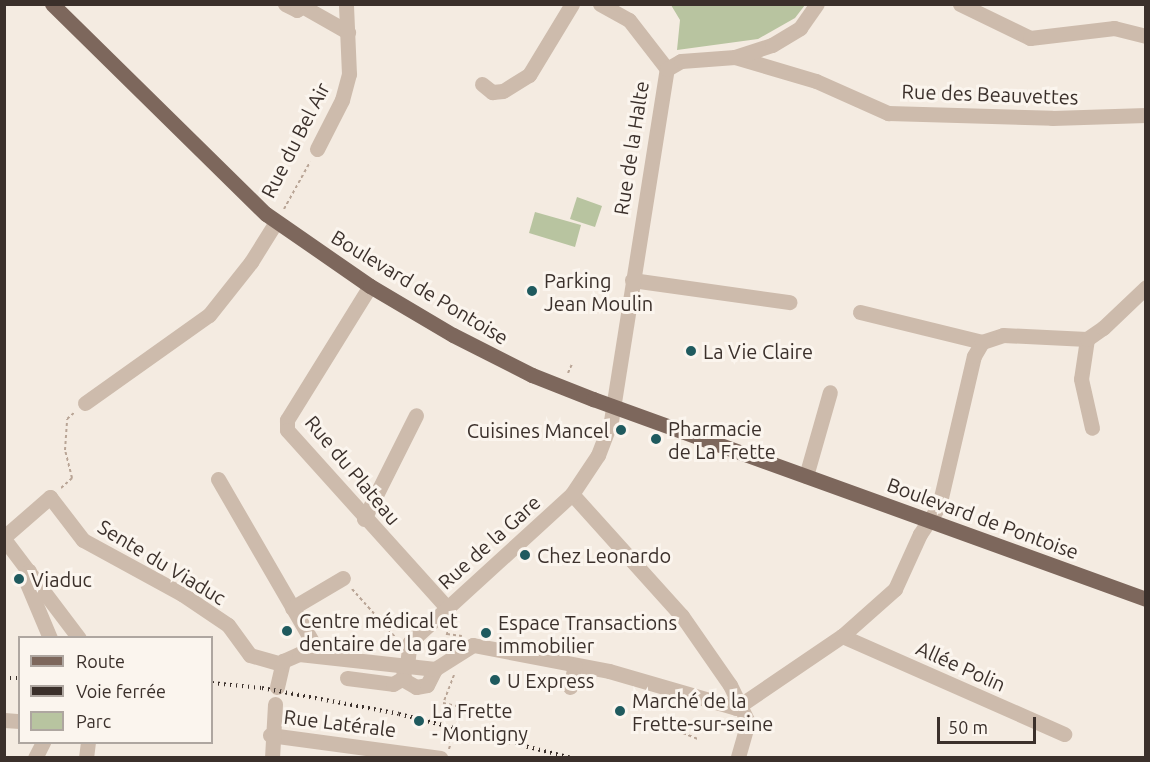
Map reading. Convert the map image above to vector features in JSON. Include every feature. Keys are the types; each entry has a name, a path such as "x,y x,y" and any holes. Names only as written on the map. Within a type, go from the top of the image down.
{"main road":[{"name":"Boulevard de Pontoise","path":"52,4 276,222 370,286 498,359 929,522 1146,599"}],"street":[{"path":"285,4 297,10 302,6 348,32"},
{"name":"Rue du Bel Air","path":"317,149 345,91 349,74 346,4"},
{"path":"482,84 492,92 503,91 529,75 572,4"},
{"path":"600,4 629,20 667,69"},
{"name":"Rue de la Halte","path":"612,404 667,69 681,62 735,57 787,37 800,28 817,4"},
{"path":"960,4 1030,38 1114,28 1146,36"},
{"name":"Rue des Beauvettes","path":"735,57 816,81 888,113 1052,118 1146,115"},
{"path":"85,403 209,315 251,262 276,222"},
{"path":"632,280 789,302"},
{"name":"Rue du Plateau","path":"370,286 287,420 287,430 448,615"},
{"path":"1092,428 1081,379 1087,339 1146,287"},
{"path":"860,312 982,342 1003,335 1087,339"},
{"path":"277,687 281,664 292,656 319,653 405,669 435,669 466,642 575,666 609,671 713,701 725,707 741,704 842,636 895,589 939,506 974,356 982,342"},
{"path":"806,476 830,392"},
{"name":"Rue de la Gare","path":"405,669 410,642 448,615 572,494 598,455 611,421 612,404"},
{"path":"364,519 416,415"},
{"path":"218,479 319,653"},
{"path":"572,494 682,616 730,685 748,722 738,758"},
{"name":"Sente du Viaduc","path":"4,538 50,497 83,540 182,594 228,625 250,654 281,664"},
{"path":"4,538 78,636"},
{"path":"29,571 26,581 29,591 49,636"},
{"path":"292,608 343,578"},
{"name":"Allée Polin","path":"842,636 1064,734"},
{"path":"570,687 575,666"},
{"path":"347,678 393,684 405,669"},
{"path":"713,701 730,685"},
{"path":"272,758 270,735 275,704"},
{"name":"Rue Latérale","path":"270,735 441,758"},
{"path":"35,758 42,744"}],"path":[{"name":"Rue du Bel Air","path":"276,222 317,149"},
{"path":"450,318 456,308"},
{"path":"568,374 572,364"},
{"path":"61,488 72,478 65,450 67,419 85,403"},
{"path":"343,578 392,637 401,639"},
{"path":"443,650 448,615"},
{"path":"447,634 466,642"},
{"path":"458,717 460,707 442,703 460,669"},
{"path":"683,734 698,739"}],"green space":[{"path":"671,5 805,5 795,18 758,39 677,50 680,20"},
{"path":"577,197 602,206 595,227 570,219"},
{"path":"535,212 581,225 575,247 529,233"}],"railway":[{"path":"4,678 18,678"},
{"path":"213,683 262,688 399,714 571,758"}],"place":[{"name":"Parking Jean Moulin","path":"532,291"},
{"name":"La Vie Claire","path":"691,351"},
{"name":"Cuisines Mancel","path":"621,430"},
{"name":"Pharmacie de La Frette","path":"656,439"},
{"name":"Chez Leonardo","path":"525,555"},
{"name":"Viaduc","path":"19,579"},
{"name":"Centre médical et dentaire de la gare","path":"287,631"},
{"name":"Espace Transactions immobilier","path":"486,633"},
{"name":"U Express","path":"495,680"},
{"name":"Marché de la Frette-sur-seine","path":"620,711"},
{"name":"La Frette - Montigny","path":"419,721"}]}
